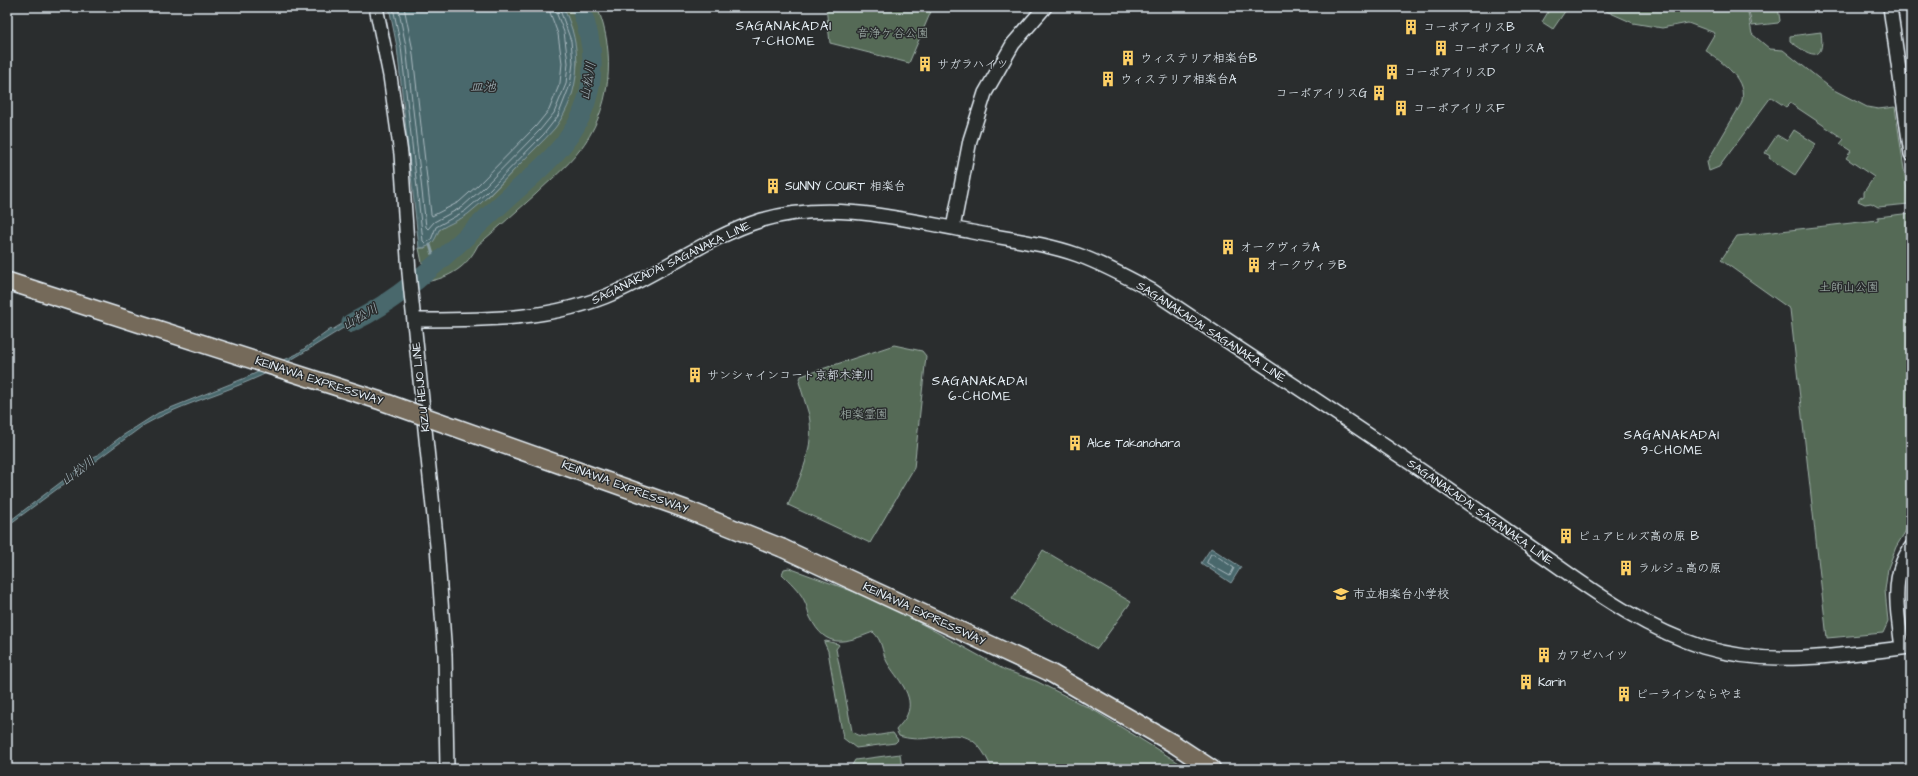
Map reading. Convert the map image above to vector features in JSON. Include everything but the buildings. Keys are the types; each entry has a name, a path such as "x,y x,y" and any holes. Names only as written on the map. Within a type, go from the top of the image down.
{"highway":[{"name":"KEINAWA EXPRESSWAY","path":"7,281 381,401 685,509 782,548 1048,672 1174,744 1212,769"}],"main road":[{"name":"KIZU HEIJO LINE","path":"376,7 399,133 409,273 437,546 445,654 448,769"},
{"path":"953,228 970,140 985,93 1013,44 1045,7"},
{"path":"1890,7 1911,154"},
{"name":"SAGANAKADAI SAGANAKA LINE","path":"415,320 496,320 559,311 584,305 635,283 738,229 760,221 792,213 827,210 857,212 953,228 1057,249 1101,264 1151,290 1447,489 1582,584 1627,612 1664,632 1704,647 1746,656 1765,658 1824,658 1906,648"},
{"path":"1906,648 1897,600 1898,579 1902,563 1911,547"}],"green space":[{"path":"563,7 575,7 581,24 586,60 582,94 577,111 569,127 558,142 546,154 425,266 422,263 419,248 425,248 439,230 489,196 547,136 561,118 574,86 577,63 572,30"},
{"path":"587,7 597,7 603,25 609,63 608,82 604,100 590,135 569,162 536,194 478,245 469,260 457,270 442,278 425,282 425,280 442,265 455,257 454,256 556,159 570,143 581,125 595,88 597,68 597,48"},
{"name":"音浄ケ谷公園","path":"826,7 928,7 932,9 909,63 830,43"},
{"path":"1551,7 1568,7 1553,29 1542,22"},
{"path":"1597,7 1747,7 1752,34 1770,49 1783,50 1832,89 1867,107 1878,109 1895,107 1909,204 1878,207 1871,203 1865,204 1858,201 1864,196 1864,192 1874,177 1846,158 1851,151 1840,144 1844,139 1790,103 1786,107 1771,97 1719,167 1709,171 1707,162 1741,104 1742,95 1741,87 1733,73 1705,50 1715,33 1688,23 1662,28 1633,23"},
{"path":"1748,7 1778,7 1780,21 1778,23 1752,26"},
{"path":"1821,32 1821,50 1818,53 1809,53 1790,41 1790,36"},
{"path":"1794,130 1816,144 1795,175 1769,158 1770,156 1765,153 1777,135 1787,141"},
{"name":"土師山公園","path":"1911,213 1911,522 1896,547 1888,568 1885,590 1888,622 1883,633 1827,638 1790,309 1721,260 1737,236 1878,220 1878,217"},
{"name":"相楽霊園","path":"894,345 922,351 926,356 914,468 870,543 788,505 806,461 810,438 809,415 799,382 801,376"},
{"path":"1043,550 1131,602 1097,649 1012,599"},
{"path":"789,568 882,602 1005,670 1036,681 1095,711 1189,769 992,769 982,751 973,741 962,736 951,735 913,739 899,736 896,730 907,715 909,701 904,687 885,658 879,639 873,632 845,641 837,641 823,635 816,628 810,617 802,596 782,574 784,569"},
{"path":"826,641 839,645 836,649 852,731 860,736 893,733 898,740 895,743 856,748 843,738 828,651 824,642"},
{"path":"900,754 902,769 852,769 851,767 855,760"}],"water":[{"name":"皿池","path":"389,7 563,7 570,22 574,37 577,69 575,84 564,114 555,128 475,209 439,230 432,243 423,248 419,248 397,47"},
{"path":"370,307 378,316 350,333 349,327 345,327 286,363 262,375 182,407 144,425 7,526 7,523 122,436 158,413 245,378 297,354 331,329 332,330"},
{"path":"1211,548 1241,567 1231,583 1201,563"}],"waterway":[{"name":"山松川","path":"351,323 372,312 410,286 428,271 533,176 565,142 581,116 590,88 592,75 589,35 580,7"},
{"path":"430,245 436,264"}],"place":[{"name":"コーポアイリスB","path":"1411,27"},
{"name":"コーポアイリスA","path":"1441,48"},
{"name":"ウィステリア相楽台B","path":"1128,58"},
{"name":"サガラハイツ","path":"925,64"},
{"name":"コーポアイリスD","path":"1392,72"},
{"name":"ウィステリア相楽台A","path":"1108,79"},
{"name":"コーポアイリスG","path":"1379,93"},
{"name":"コーポアイリスF","path":"1401,108"},
{"name":"SUNNY COURT 相楽台","path":"773,186"},
{"name":"オークヴィラA","path":"1228,247"},
{"name":"オークヴィラB","path":"1254,265"},
{"name":"サンシャインコート京都木津川","path":"695,375"},
{"name":"Alce Takanohara","path":"1075,443"},
{"name":"ピュアヒルズ高の原 B","path":"1566,536"},
{"name":"ラルジュ高の原","path":"1626,568"},
{"name":"市立相楽台小学校","path":"1341,594"},
{"name":"カワゼハイツ","path":"1544,655"},
{"name":"Karin","path":"1526,682"},
{"name":"ピーラインならやま","path":"1624,694"}],"district":[{"name":"SAGANAKADAI 7-CHOME","path":"784,34"},
{"name":"SAGANAKADAI 6-CHOME","path":"980,388"},
{"name":"SAGANAKADAI 9-CHOME","path":"1672,442"}]}
